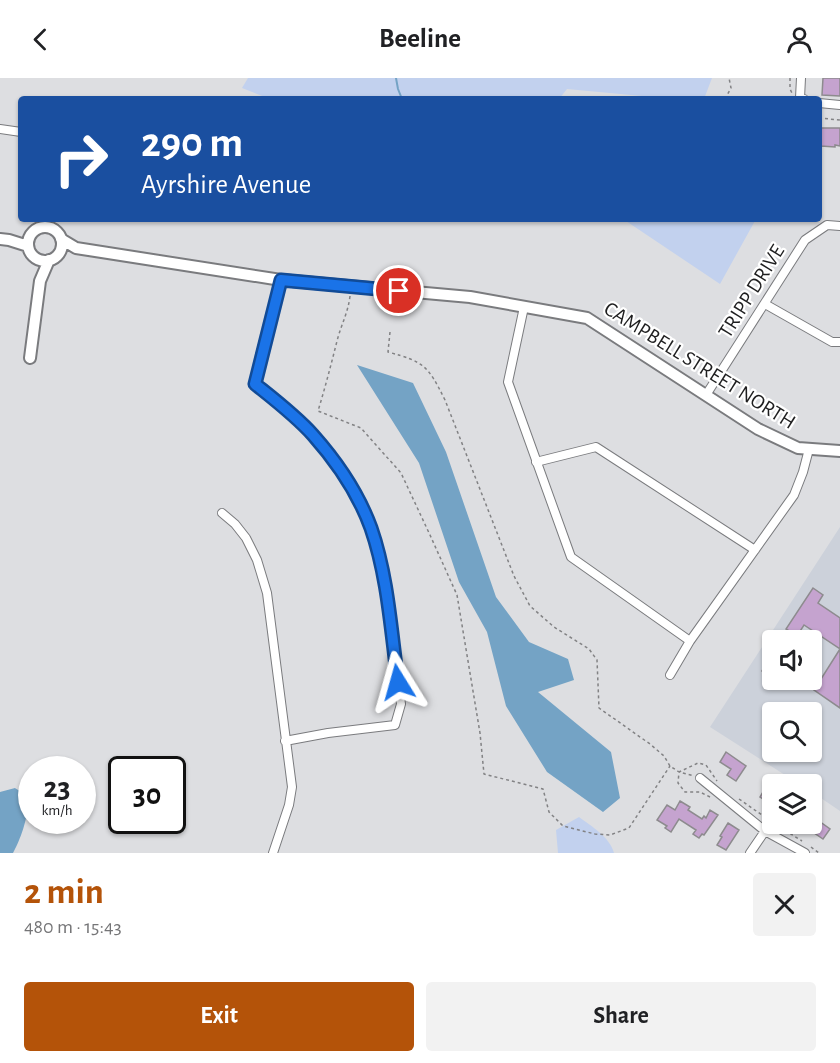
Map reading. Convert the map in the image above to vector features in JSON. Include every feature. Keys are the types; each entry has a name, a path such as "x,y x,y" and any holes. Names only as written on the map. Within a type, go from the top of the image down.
{"street":[{"path":"800,96 801,78"},
{"path":"822,103 840,105"},
{"path":"0,129 18,132"},
{"name":"TRIPP DRIVE","path":"706,395 805,240 827,225 840,226"},
{"path":"4,239 39,229 57,231 62,246 59,253 49,260 40,261 30,254 39,229"},
{"name":"CAMPBELL STREET NORTH","path":"61,239 76,248 281,280 470,297 587,318 758,429 798,448 840,451"},
{"name":"CAMPBELL STREET NORTH","path":"59,253 76,248"},
{"path":"34,258 40,281"},
{"path":"30,358 40,281 49,260"},
{"path":"281,280 255,384 294,416 334,460 359,501 371,527 383,574 401,704 395,725 285,741"},
{"path":"765,304 832,342 840,342"},
{"path":"524,307 508,382 571,557 690,641"},
{"path":"536,462 596,447 755,550"},
{"path":"670,675 690,641 794,495 809,449"},
{"path":"222,513 236,524 246,538 257,560 267,593 292,787 273,853"},
{"path":"700,778 762,829"},
{"path":"750,853 763,834"},
{"path":"772,834 808,850"}],"path":[{"path":"727,96 731,88 729,78"},
{"path":"790,78 790,89 794,96"},
{"path":"822,118 840,120"},
{"path":"352,286 348,310 337,339 318,411 361,428 401,473 448,575 457,595 480,733 484,774 543,789 549,812 562,826 610,835 629,828 670,766"},
{"path":"390,332 388,352 422,364 432,375 445,400 514,576 530,606 554,627 589,649 597,660 599,708 650,744 664,756 670,766 679,772 700,778"},
{"path":"738,799 762,815"},
{"path":"790,834 804,843"},
{"path":"808,850 819,853"}],"shaded area":[{"path":"248,78 712,78 705,96 642,96 567,89 561,96 262,96 242,88"},
{"path":"627,222 754,222 720,284"},
{"path":"357,365 413,383 446,452 496,597 529,642 568,659 574,680 538,692 611,752 620,798 603,812 547,772 506,706 487,632 459,582 419,463"},
{"path":"840,527 840,811 822,799 822,774 783,774 765,762 822,762 822,702 762,702 762,760 710,727 762,647 762,690 822,690 822,630 773,630"},
{"path":"15,788 18,790 18,834 21,834 13,853 0,853 0,792"},
{"path":"579,817 609,842 614,853 558,853 556,830"}],"building":[{"path":"823,78 840,78 840,96 822,95"},
{"path":"822,128 840,128 840,146 835,145 835,147 822,146"},
{"path":"813,588 823,595 818,603 840,618 840,649 822,637 822,630 812,630 804,625 801,630 786,629"},
{"path":"840,649 840,708 814,690 822,690 822,677"},
{"path":"726,752 746,766 736,781 727,775 731,769 720,762"},
{"path":"680,801 690,807 688,810 702,819 704,816 706,818 710,810 718,815 704,835 702,834 699,838 693,834 696,830 679,819 671,832 665,828 667,826 657,820 667,805 675,810"},
{"path":"728,823 739,830 726,850 717,845"},
{"path":"822,823 830,829 823,839 816,834 822,834"}],"waterway":[{"path":"396,78 401,96"}],"route":[{"path":"398,682 378,550 359,501 334,460 313,435 255,384 281,280 399,291"}]}
